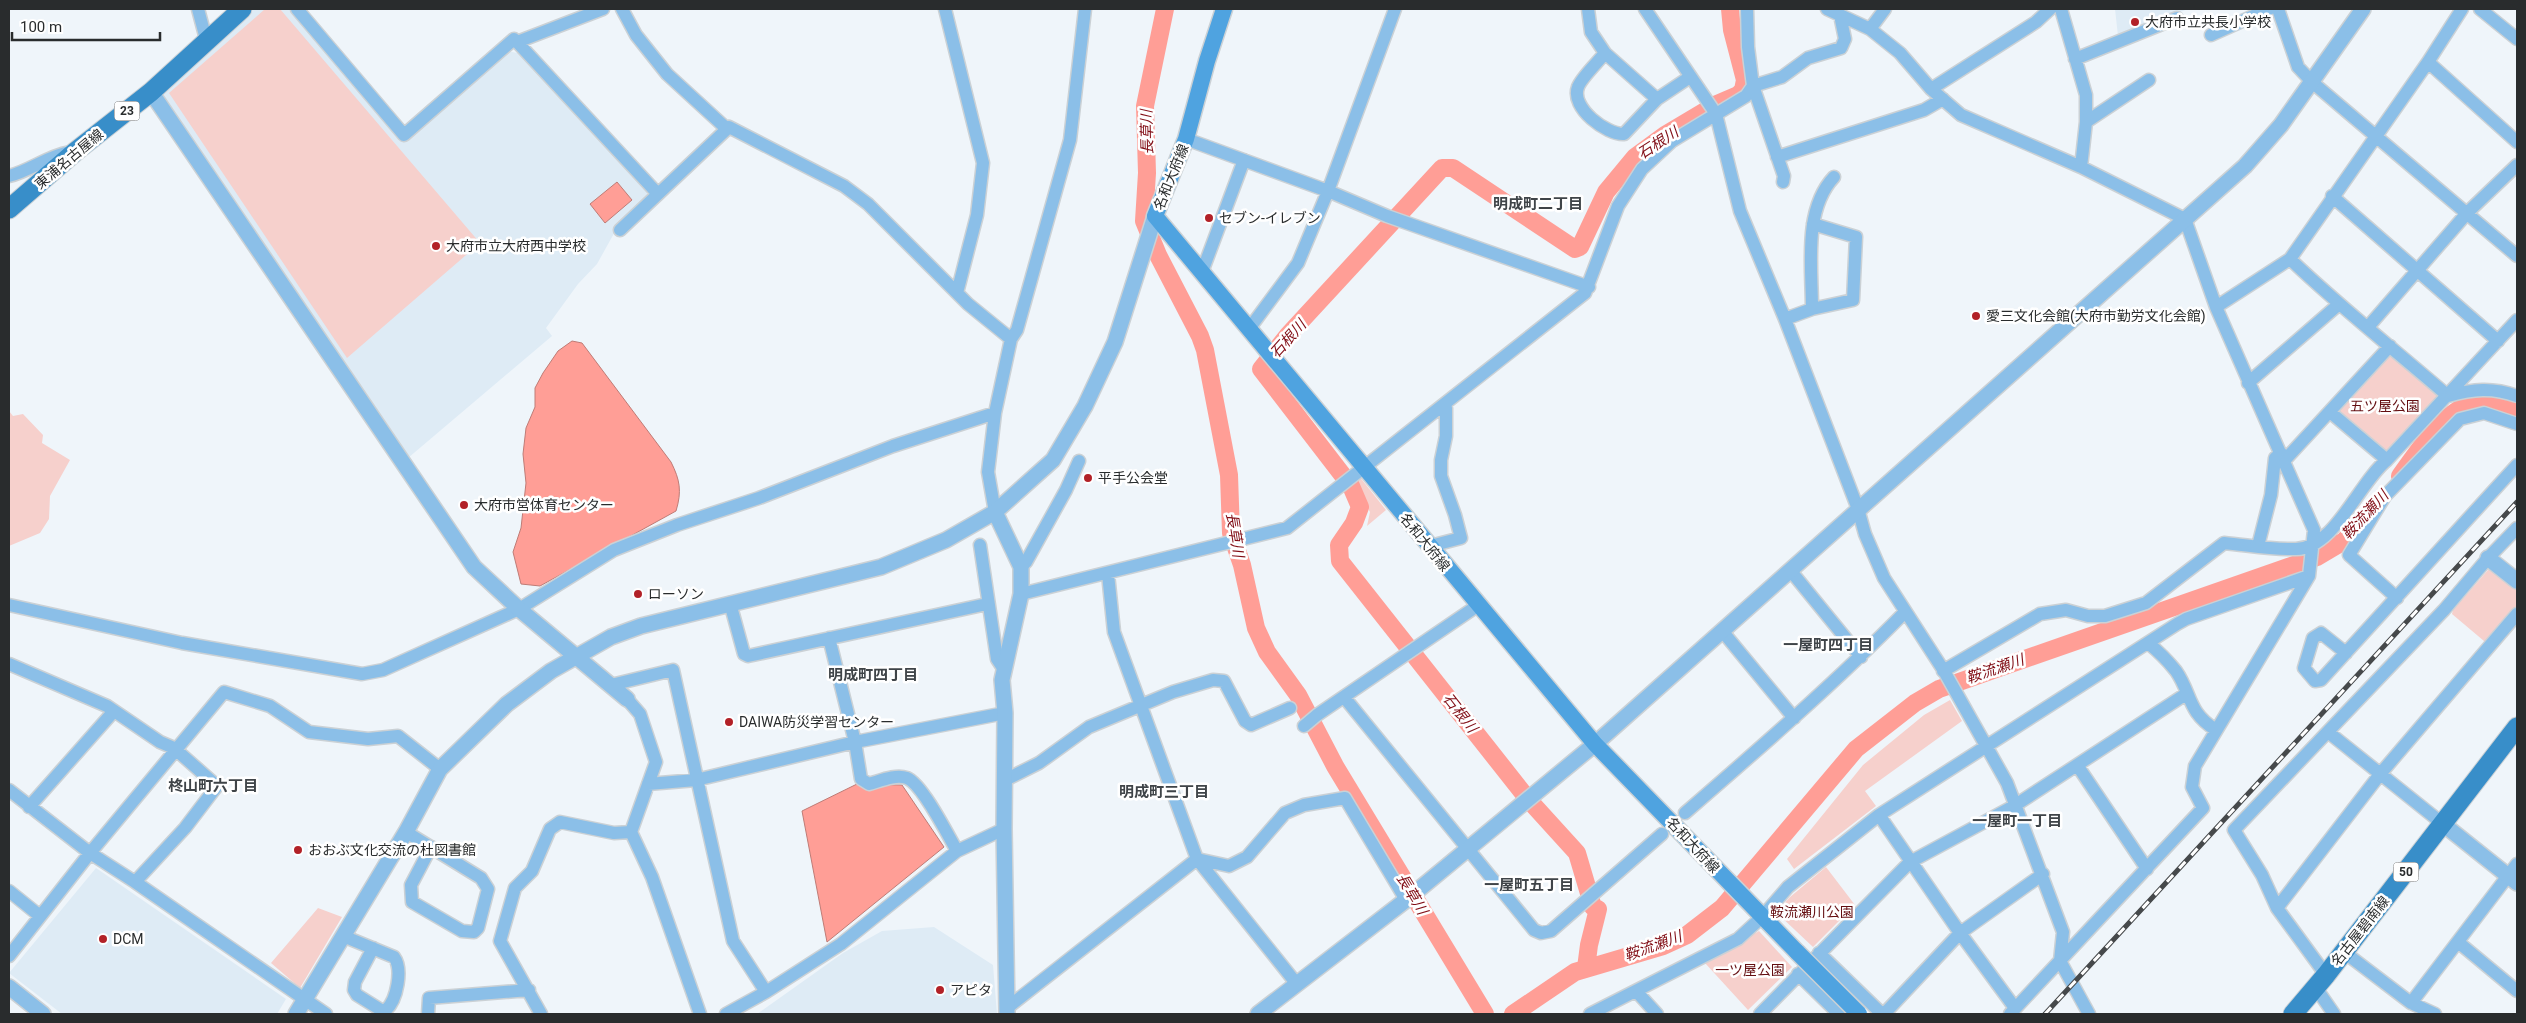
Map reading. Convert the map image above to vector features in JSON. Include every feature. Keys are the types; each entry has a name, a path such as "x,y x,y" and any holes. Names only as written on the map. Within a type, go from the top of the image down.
{"main road":[{"name":"東浦名古屋線","path":"9,210 76,151 151,92 206,39 242,9"},
{"name":"名和大府線","path":"1224,9 1207,61 1186,140 1154,220 1202,272 1250,329 1477,606 1595,744 1760,915 1859,1014"},
{"name":"名古屋碧南線","path":"2293,1014 2444,824 2517,727"}],"street":[{"path":"198,9 206,39"},
{"path":"297,9 404,135 514,39 657,193"},
{"path":"517,42 603,9"},
{"path":"622,9 636,35 667,74 727,129"},
{"path":"945,9 983,163 977,215 957,293"},
{"path":"1007,1011 1004,829 1005,713 1002,680 1003,668 1021,594 1021,567 995,512 988,472 995,413 1011,339 1017,330 1070,140 1085,9"},
{"path":"1250,329 1298,263 1328,191 1395,9"},
{"path":"1588,9 1591,32 1604,54 1657,99"},
{"path":"1645,9 1712,110 1740,211 1785,319 1858,509 1865,534 1884,578 1944,671 2006,783 2043,874 2063,932 2060,961 2089,1014"},
{"path":"1747,9 1748,47 1753,86 1784,176 1783,182"},
{"path":"1827,9 1870,29 1900,53 1931,88 1961,115 2080,167 2185,219 2216,307 2314,530 2310,574 2195,766 2192,788 2203,808 2013,1011 1879,815"},
{"path":"1870,29 1885,9"},
{"path":"1931,88 2036,22 2050,9"},
{"path":"2062,9 2086,95 2086,122 2080,167"},
{"path":"2211,35 2269,9"},
{"path":"2278,9 2298,67 2312,82 2468,212 2517,256"},
{"path":"1258,1014 1411,896 1540,787 1595,744 2245,166 2281,125 2363,9"},
{"path":"2216,307 2290,259 2332,196 2428,62 2462,9"},
{"path":"2480,9 2517,40"},
{"path":"1021,594 1108,574 1287,528 1585,293 1589,288 1618,206 1642,169 1672,141 1712,110 1746,96 1753,86 1782,77 1808,58 1841,48 1845,39 1840,15"},
{"path":"2075,59 2177,18"},
{"path":"1604,54 1578,87 1578,98 1589,118 1616,135 1624,134 1657,99 1690,77"},
{"path":"2428,62 2517,142"},
{"path":"2086,122 2149,80"},
{"path":"151,92 474,567 575,657 627,699 640,714 656,762 631,832 652,876 700,1014"},
{"path":"1777,157 1924,110 1943,99"},
{"path":"620,230 729,127 844,186 868,204 957,293 1011,339"},
{"path":"1186,140 1328,191 1387,216 1589,288"},
{"path":"9,176 24,172 61,153 76,151"},
{"path":"1202,272 1244,160"},
{"path":"2368,327 2468,212 2517,165"},
{"path":"1812,310 1813,224 1824,188 1834,177"},
{"path":"2332,196 2498,341"},
{"path":"296,1014 406,832 440,769 507,704 575,657 611,637 641,626 872,569 904,559 958,534 995,512 1053,460 1085,406 1115,342 1154,220"},
{"path":"1785,319 1853,300 1856,237 1813,224"},
{"path":"2290,259 2338,305 2368,327 2448,396"},
{"path":"2248,383 2338,305"},
{"path":"1944,671 2040,614 2066,610 2088,616 2105,616 2146,603 2224,543 2298,549 2314,543 2330,533 2374,470 2387,460 2517,320"},
{"path":"2258,546 2268,510 2275,458 2282,457 2330,412 2390,346"},
{"path":"2448,396 2477,388 2498,390 2517,396"},
{"path":"1431,550 1438,544 1461,538 1441,476 1441,460 1446,436 1446,408 1443,405"},
{"path":"2330,412 2387,460"},
{"path":"9,605 182,643 362,674 383,670 520,609 614,550 677,525 759,498 893,446 995,413"},
{"path":"2397,598 2349,555 2385,496 2460,419 2484,413 2517,424"},
{"path":"1021,567 1031,554 1066,490 1079,461"},
{"path":"2346,653 2517,465"},
{"path":"2334,1014 2321,981 2278,908 2262,875 2234,830 2444,610 2488,558 2517,528"},
{"path":"980,545 997,659 1003,668"},
{"path":"2488,558 2517,581"},
{"path":"1790,570 1861,657"},
{"path":"1108,574 1114,632 1197,859 1296,983"},
{"path":"1590,1014 1738,939 1788,887 1879,815 2186,619 2310,574"},
{"path":"730,603 744,654 748,656 988,604"},
{"path":"1304,726 1344,696 1477,606"},
{"path":"1685,813 1861,657 1905,612"},
{"path":"2278,908 2380,773 2517,614"},
{"path":"1723,632 1794,718"},
{"path":"830,638 855,742 861,779 869,784 893,777 906,778 914,782 928,801 957,850"},
{"path":"2148,643 2176,672 2191,706 2206,724 2216,730"},
{"path":"9,664 114,711 160,742 175,749 217,786 185,828 135,882"},
{"path":"611,686 673,670 733,941 766,992"},
{"path":"1005,780 1039,763 1089,727 1173,692 1213,680 1224,681 1245,721 1251,725 1290,708"},
{"path":"9,956 90,853 224,692 270,706 308,732 368,739 398,736 440,769"},
{"path":"1760,1014 1910,862 2014,806 2186,694"},
{"path":"1344,696 1466,850 1534,930 1541,933 1551,931 1662,834"},
{"path":"29,807 114,711"},
{"path":"648,784 696,780 855,742 1005,713"},
{"path":"2328,732 2444,824 2514,874 2411,1003"},
{"path":"2077,765 2147,869"},
{"path":"9,790 90,853 326,1014"},
{"path":"1197,859 1229,866 1247,857 1285,813 1304,806 1345,798 1411,896"},
{"path":"541,1014 500,941 515,888 532,870 550,829 560,822 614,833 631,832"},
{"path":"726,1014 766,992 841,944 957,850 1004,829"},
{"path":"406,832 486,883 488,889 478,928 474,932 462,931 412,902 411,884 431,848"},
{"path":"1007,1011 1197,859"},
{"path":"1819,953 1883,1014 1960,932 2043,874"},
{"path":"9,891 40,916"},
{"path":"343,936 394,956 398,962 399,968 392,1004 386,1010 381,1010 357,995 354,990 355,982 373,948"},
{"path":"2458,942 2517,991"},
{"path":"2344,952 2411,1003 2435,1014"},
{"path":"1798,974 1838,1014"},
{"path":"9,987 43,1014"},
{"path":"428,1014 429,998 529,990"},
{"path":"1636,991 1657,1014"}],"shaded area":[{"name":"大府市立大府西中学校","path":"254,9 289,9 403,141 507,51 523,54 647,189 647,198 617,228 597,264 578,284 546,328 552,336 408,458 160,93"},
{"name":"大府市立共長小学校","path":"2115,9 2188,9 2118,36"},
{"path":"617,182 632,200 605,223 590,204"},
{"path":"572,341 582,343 671,462 679,486 678,504 676,511 540,586 521,584 513,552 521,528 526,483 523,454 526,428 535,407 535,388 558,351"},
{"path":"857,784 902,785 944,847 827,942 802,811"},
{"path":"96,868 286,999 277,1014 62,1014 9,973"},
{"path":"934,927 993,965 997,1014 757,1014 843,953 882,931"}],"green space":[{"path":"265,9 280,9 480,243 347,358 169,93"},
{"name":"五ツ屋公園","path":"2389,354 2440,397 2384,453 2338,414 2339,409"},
{"path":"9,411 13,416 23,414 43,435 42,443 70,460 50,496 49,519 40,533 9,546"},
{"path":"1359,476 1386,510 1367,526 1370,512 1353,481"},
{"path":"2488,570 2493,570 2517,590 2517,607 2488,641 2484,641 2452,614 2453,610"},
{"path":"1950,700 1962,721 1865,791 1876,806 1794,869 1787,859 1863,765 1924,715"},
{"name":"鞍流瀬川公園","path":"1826,867 1855,905 1813,947 1776,912 1790,897"},
{"path":"318,908 342,917 300,988 271,963"},
{"name":"一ツ屋公園","path":"1759,931 1792,967 1748,1010 1705,963"}],"waterway":[{"name":"長草川","path":"1165,9 1145,106 1147,173 1144,221 1158,255 1200,336 1205,350 1229,475 1231,533 1242,565 1256,628 1267,652 1298,695 1335,766 1485,1014"},
{"name":"石根川","path":"1586,968 1589,945 1598,909 1593,907 1577,853 1527,798 1340,561 1339,545 1354,523 1360,507 1351,486 1261,369 1288,335 1442,168 1453,168 1575,249 1580,247 1606,192 1635,157 1665,135 1717,104 1738,95 1743,90 1745,80 1732,30 1730,9"},
{"name":"鞍流瀬川","path":"2400,476 2437,428 2460,409 2473,403 2486,401 2517,408"},
{"name":"鞍流瀬川","path":"1513,1014 1575,972 1663,946 1687,935 1722,908 1856,749 1915,703 1939,689 2317,557 2344,541 2376,506"}],"railway":[{"path":"2045,1014 2517,502"}],"place":[{"name":"大府市立共長小学校","path":"2135,22"},
{"name":"セブン-イレブン","path":"1209,218"},
{"name":"大府市立大府西中学校","path":"436,246"},
{"name":"愛三文化会館(大府市勤労文化会館)","path":"1976,316"},
{"name":"平手公会堂","path":"1088,478"},
{"name":"大府市営体育センター","path":"464,505"},
{"name":"ローソン","path":"638,594"},
{"name":"DAIWA防災学習センター","path":"729,722"},
{"name":"おおぶ文化交流の杜図書館","path":"298,850"},
{"name":"DCM","path":"103,939"},
{"name":"アピタ","path":"940,990"}],"district":[{"name":"明成町二丁目","path":"1538,204"},
{"name":"一屋町四丁目","path":"1828,645"},
{"name":"明成町四丁目","path":"873,675"},
{"name":"柊山町六丁目","path":"213,786"},
{"name":"明成町三丁目","path":"1164,792"},
{"name":"一屋町一丁目","path":"2017,821"},
{"name":"一屋町五丁目","path":"1529,885"}]}
